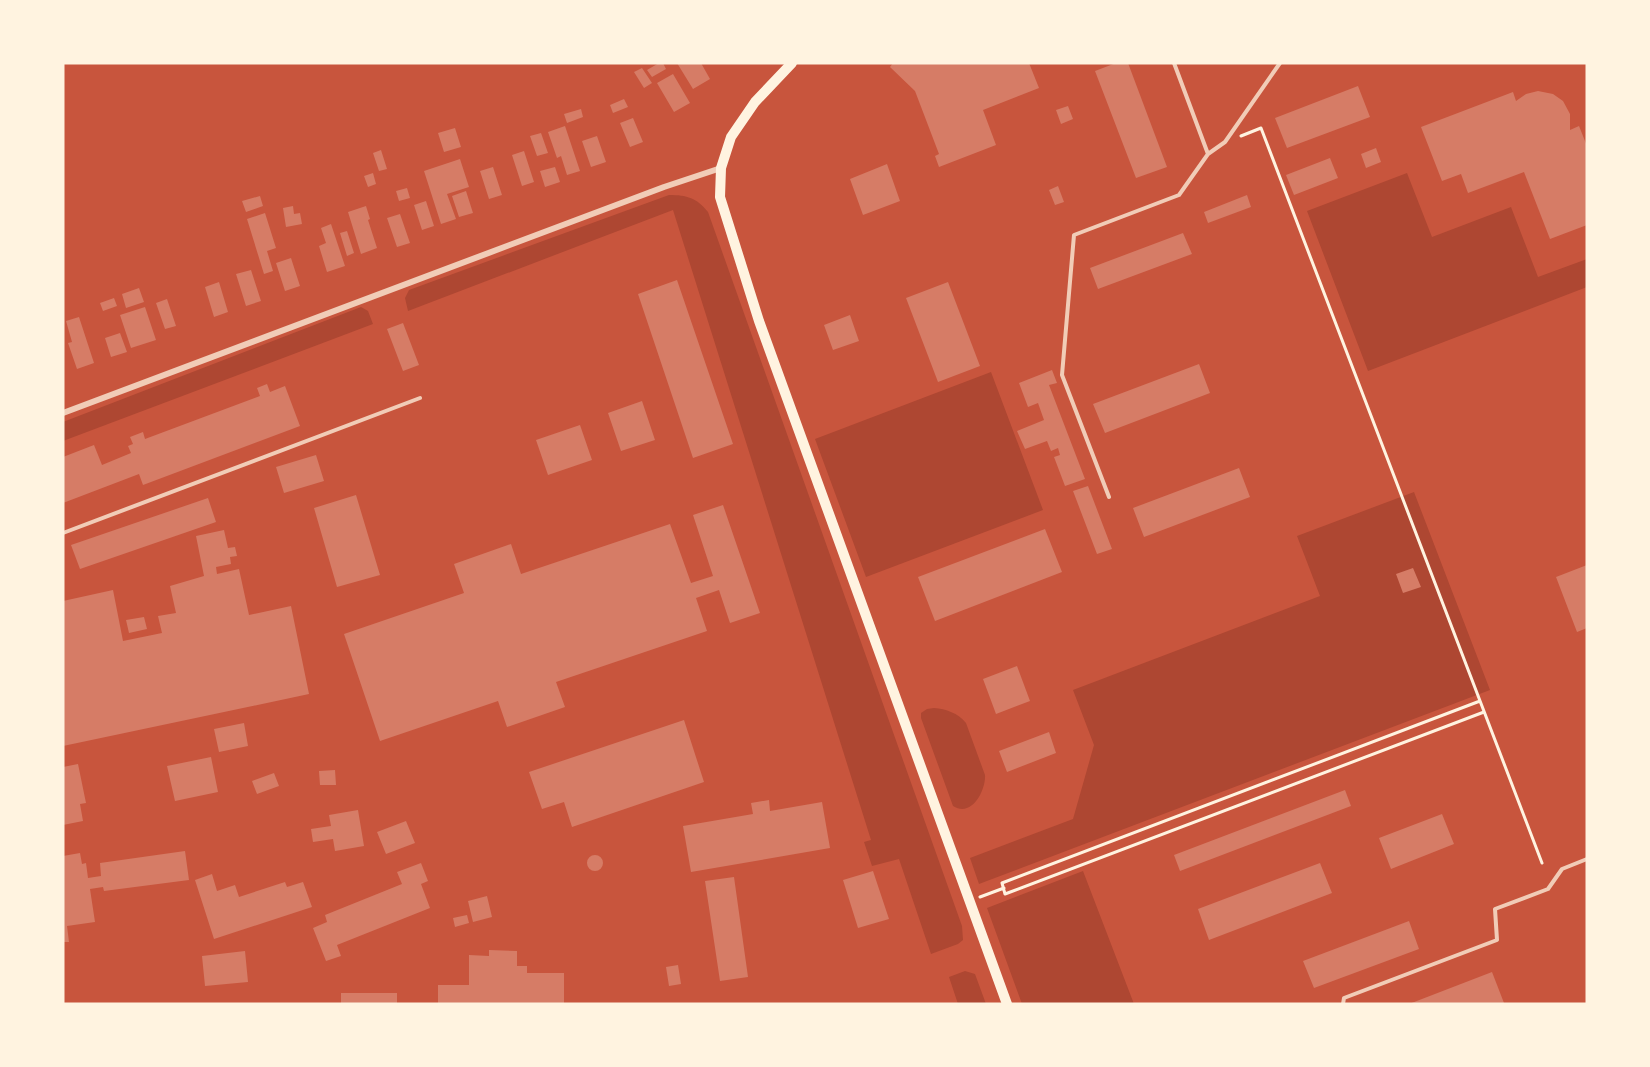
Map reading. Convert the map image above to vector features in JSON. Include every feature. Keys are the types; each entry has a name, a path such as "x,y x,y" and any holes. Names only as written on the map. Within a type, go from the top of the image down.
{"main road":[{"path":"792,63 766,88 739,124 726,147 719,186 723,210 759,321 1007,1004"}],"street":[{"path":"63,413 664,186 721,168"}],"lane":[{"path":"1174,63 1208,154"},
{"path":"1109,497 1062,375 1074,235 1179,195 1208,154 1225,142 1280,63"},
{"path":"63,533 420,398"},
{"path":"1343,1004 1344,998 1497,940 1495,909 1548,889 1562,868 1587,859"}],"path":[{"path":"1225,142 1261,128 1542,863"},
{"path":"1480,701 1002,883 1005,894 1484,712"},
{"path":"969,901 1004,888"}],"shaded area":[{"path":"1407,173 1432,237 1511,207 1538,277 1587,259 1587,287 1368,371 1307,211"},
{"path":"669,195 691,198 700,203 708,212 962,926 963,940 931,954 899,859 872,866 864,842 871,840 673,210 408,311 405,298 409,290"},
{"path":"361,307 368,311 373,324 63,441 63,422"},
{"path":"991,372 1043,510 866,577 815,439"},
{"path":"1414,492 1490,690 979,884 970,858 1073,819 1094,745 1073,690 1320,596 1297,536"},
{"path":"934,708 951,712 966,723 985,775 980,795 972,805 966,808 960,809 953,806 921,718 921,713"},
{"path":"1083,871 1134,1004 1022,1004 987,908"},
{"path":"965,971 975,974 986,1004 958,1004 949,977"}],"building":[{"path":"663,63 666,69 652,77 647,70"},
{"path":"677,63 701,63 710,79 693,89"},
{"path":"893,63 1029,63 1039,88 983,110 996,145 939,167 935,156 939,154 915,91 890,67"},
{"path":"1116,63 1128,63 1167,167 1136,178 1095,71"},
{"path":"642,68 652,83 644,88 634,72"},
{"path":"673,74 690,103 674,112 657,83"},
{"path":"1358,86 1370,117 1287,148 1275,118"},
{"path":"1538,91 1553,94 1563,101 1570,114 1570,130 1579,126 1587,146 1587,225 1550,239 1524,172 1468,193 1461,174 1442,181 1421,127 1513,92 1516,101 1526,94"},
{"path":"624,99 628,107 613,113 610,105"},
{"path":"1068,106 1073,119 1061,124 1056,110"},
{"path":"581,109 583,117 567,123 564,114"},
{"path":"633,118 643,142 630,147 620,123"},
{"path":"565,126 580,171 567,175 561,156 557,158 548,132"},
{"path":"455,128 461,147 444,152 438,133"},
{"path":"541,133 548,153 537,156 530,136"},
{"path":"597,136 606,162 591,167 582,141"},
{"path":"1376,148 1381,162 1366,168 1361,154"},
{"path":"381,150 387,169 379,171 373,153"},
{"path":"524,151 534,182 522,186 512,155"},
{"path":"1330,158 1338,178 1294,195 1286,175"},
{"path":"460,159 469,187 447,194 456,219 441,224 424,171"},
{"path":"887,164 900,201 863,215 850,179"},
{"path":"493,167 502,195 489,199 480,171"},
{"path":"555,167 560,182 545,187 540,171"},
{"path":"373,173 376,184 368,187 364,176"},
{"path":"1058,186 1064,202 1055,205 1049,190"},
{"path":"407,188 410,198 399,201 396,191"},
{"path":"466,191 473,213 459,217 452,196"},
{"path":"1247,195 1251,207 1208,223 1204,212"},
{"path":"260,196 263,206 246,212 242,201"},
{"path":"426,201 434,226 422,230 414,205"},
{"path":"293,206 294,214 300,213 302,224 286,227 283,208"},
{"path":"366,206 377,248 361,254 348,212"},
{"path":"265,213 276,248 267,251 273,271 264,274 247,219"},
{"path":"400,214 410,243 397,247 387,218"},
{"path":"331,224 345,266 327,272 319,246 326,243 321,228"},
{"path":"347,231 354,253 347,256 340,233"},
{"path":"1183,233 1192,254 1098,289 1090,268"},
{"path":"291,258 300,286 285,291 276,263"},
{"path":"251,270 261,301 246,306 236,274"},
{"path":"677,280 733,444 693,458 638,294"},
{"path":"219,282 228,312 214,317 205,287"},
{"path":"948,282 980,366 938,382 906,298"},
{"path":"139,288 144,302 126,308 122,294"},
{"path":"114,298 117,306 103,311 100,303"},
{"path":"167,299 176,326 165,329 156,303"},
{"path":"145,307 156,340 131,348 120,315"},
{"path":"850,315 859,341 833,350 824,325"},
{"path":"79,317 94,363 77,369 68,343 72,342 66,321"},
{"path":"403,323 419,365 403,371 387,329"},
{"path":"120,333 127,352 111,357 105,338"},
{"path":"1199,364 1210,393 1105,433 1093,404"},
{"path":"1052,370 1057,383 1049,385 1085,479 1065,486 1054,457 1060,455 1058,448 1051,451 1047,441 1025,449 1017,431 1044,420 1038,403 1028,407 1019,383"},
{"path":"267,384 270,392 285,386 300,426 143,485 139,474 63,503 63,457 94,445 102,465 131,453 128,446 133,444 130,437 143,432 145,439 260,396 257,388"},
{"path":"642,401 655,440 621,451 608,413"},
{"path":"580,425 592,460 548,475 536,440"},
{"path":"316,455 324,481 284,493 276,467"},
{"path":"1239,468 1250,497 1144,537 1133,508"},
{"path":"1088,486 1112,549 1097,554 1073,491"},
{"path":"356,495 380,575 337,587 314,508"},
{"path":"208,498 216,522 80,569 71,545"},
{"path":"723,505 760,613 730,623 719,590 696,598 707,631 556,682 565,707 507,727 498,701 380,741 344,634 464,593 454,564 511,544 521,574 670,524 691,583 713,576 693,515"},
{"path":"1045,529 1062,572 935,621 918,577"},
{"path":"224,530 228,548 235,547 237,556 230,557 231,564 216,567 217,574 239,569 249,615 291,606 309,694 63,746 63,601 113,590 123,641 162,633 158,616 176,613 170,586 204,576 196,536"},
{"path":"1587,565 1587,628 1577,632 1556,577"},
{"path":"1413,568 1421,587 1403,593 1396,574"},
{"path":"144,617 147,629 129,633 126,620"},
{"path":"1017,666 1030,701 996,714 983,679"},
{"path":"684,720 704,782 572,827 564,802 542,809 529,772"},
{"path":"244,723 248,746 219,752 214,729"},
{"path":"1049,732 1056,753 1007,772 999,751"},
{"path":"211,757 218,792 175,801 167,766"},
{"path":"78,764 86,803 80,804 83,821 63,825 63,767"},
{"path":"335,770 336,785 320,785 319,771"},
{"path":"274,773 279,786 257,794 252,781"},
{"path":"1345,790 1351,806 1180,871 1174,855"},
{"path":"769,800 770,811 822,802 830,848 691,872 683,826 753,814 751,803"},
{"path":"358,810 364,846 335,851 333,839 313,842 311,829 331,826 329,815"},
{"path":"1442,814 1454,844 1391,869 1379,838"},
{"path":"406,821 415,843 386,854 377,832"},
{"path":"185,851 189,880 104,891 103,887 90,889 95,922 67,926 69,942 63,942 63,856 80,853 82,864 86,863 88,878 101,876 100,863"},
{"path":"595,855 601,857 603,863 601,869 595,871 589,869 587,863 589,857"},
{"path":"421,863 428,881 421,884 430,908 337,945 341,956 326,961 313,928 327,922 325,915 402,884 397,872"},
{"path":"1320,863 1332,893 1209,940 1198,909"},
{"path":"873,871 889,919 858,928 843,880"},
{"path":"212,874 217,891 235,885 239,897 285,882 287,887 303,882 312,907 214,939 195,880"},
{"path":"734,877 748,977 720,981 705,881"},
{"path":"487,896 492,917 473,922 468,901"},
{"path":"467,915 469,923 455,927 453,918"},
{"path":"1409,921 1419,949 1314,988 1303,961"},
{"path":"489,950 517,951 517,966 527,966 527,973 564,973 564,1004 438,1004 438,985 469,985 469,955 489,956"},
{"path":"245,951 248,982 205,986 202,956"},
{"path":"678,965 681,984 669,986 666,967"},
{"path":"1492,972 1504,1003 1409,1004"},
{"path":"341,993 397,993 397,1004 341,1004"}]}
